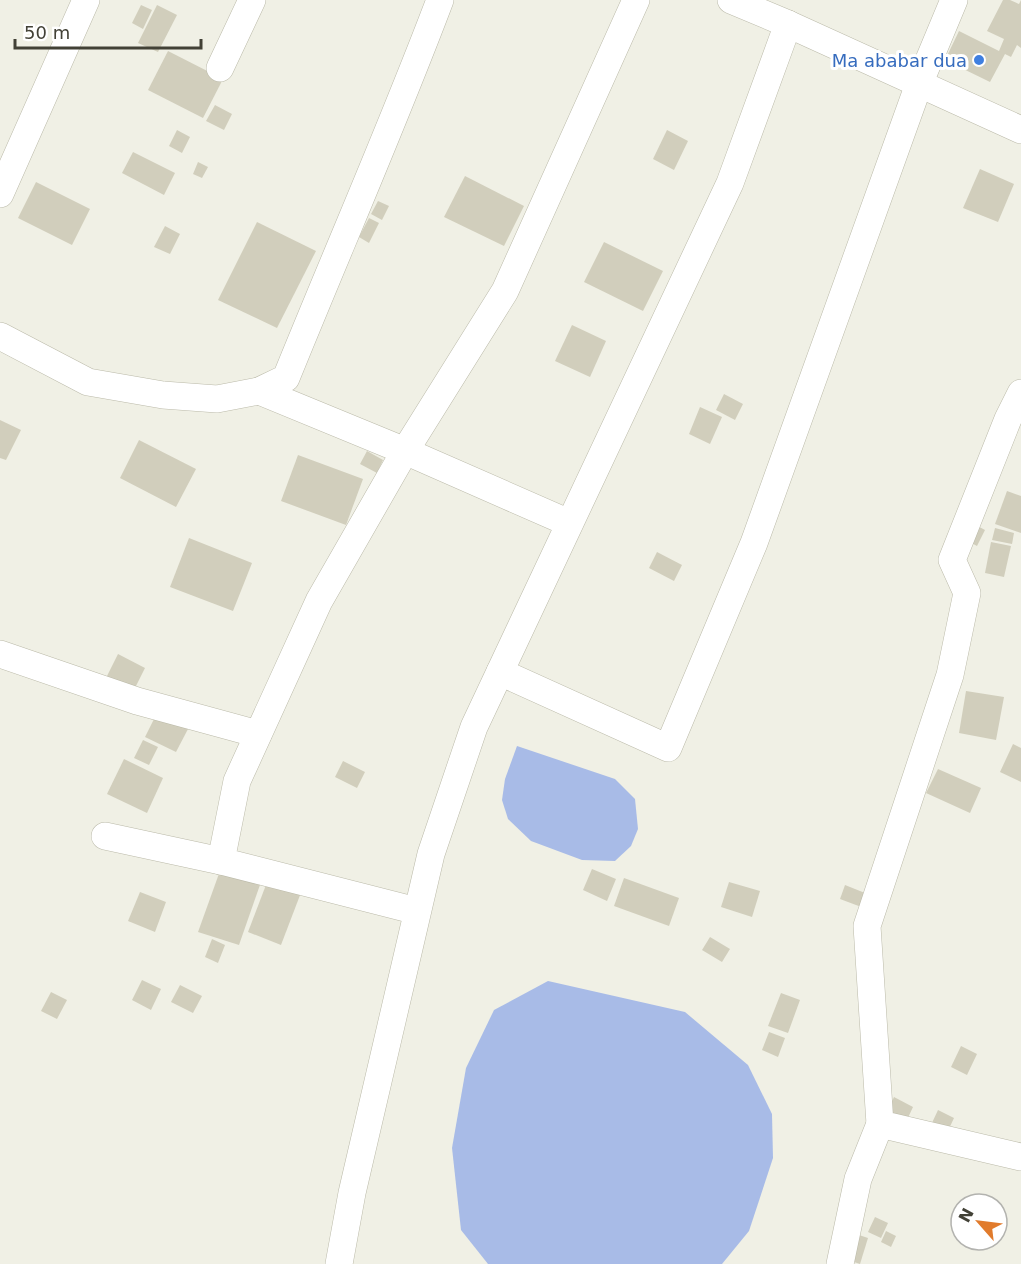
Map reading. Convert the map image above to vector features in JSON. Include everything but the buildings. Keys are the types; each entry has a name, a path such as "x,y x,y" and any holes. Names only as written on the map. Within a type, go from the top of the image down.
{"street":[{"path":"0,194 86,0"},
{"path":"220,68 252,0"},
{"path":"0,336 88,382 163,395 217,399 259,391 286,378 400,106 440,0"},
{"path":"221,861 237,781 319,601 405,451 505,291 636,0"},
{"path":"731,0 1021,130"},
{"path":"500,672 668,748 754,543 919,84 954,0"},
{"path":"339,1264 352,1193 412,942 430,854 474,728 730,183 788,24"},
{"path":"259,391 405,451 569,523"},
{"path":"840,1264 858,1179 880,1124 867,926 950,675 968,592 952,560 1008,419 1021,393"},
{"path":"0,654 136,701 258,734"},
{"path":"105,836 221,861 417,911"},
{"path":"880,1124 1021,1157"}],"water":[{"path":"517,746 615,779 635,799 638,829 631,846 615,861 582,860 531,841 508,819 502,800 505,779"},
{"path":"548,981 685,1012 748,1065 772,1114 773,1158 749,1231 722,1264 488,1264 461,1230 452,1148 466,1068 494,1010"}],"place":[{"name":"Ma ababar dua","path":"979,60"}]}
